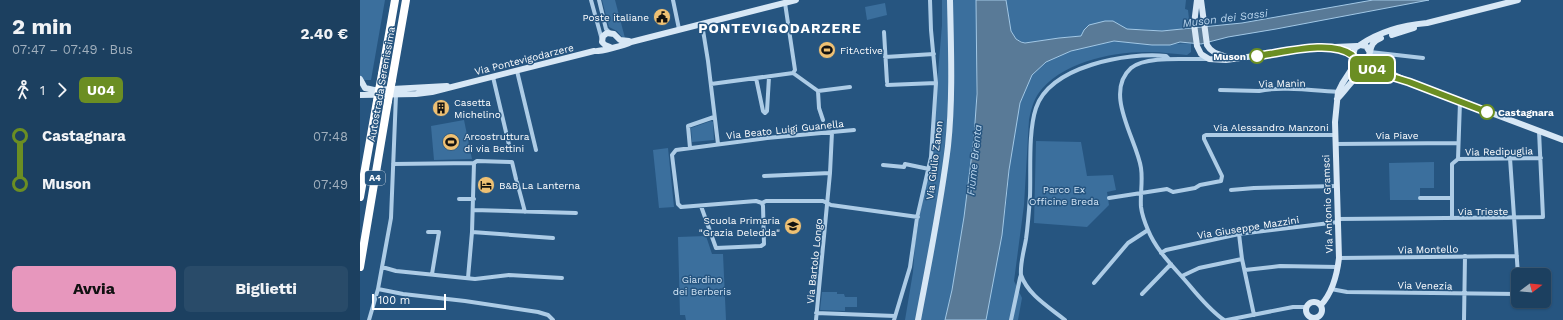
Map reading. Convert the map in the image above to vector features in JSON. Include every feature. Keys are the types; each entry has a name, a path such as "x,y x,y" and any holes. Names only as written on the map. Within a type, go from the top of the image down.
{"highway":[{"name":"Autostrada Serenissima","path":"360,197 394,0"},
{"name":"Autostrada Serenissima","path":"360,267 406,0"}],"main road":[{"name":"Via Pontevigodarzere","path":"360,95 396,95 432,92 796,0"},
{"name":"Via Giulio Zanon","path":"918,320 948,145 950,0"},
{"path":"1197,0 1194,24 1198,48 1209,58 1219,60 1312,48 1366,46 1373,65 1409,82"},
{"path":"1201,0 1206,44 1214,53 1231,58"},
{"path":"1358,60 1353,50 1376,36 1392,30 1518,0"},
{"path":"1350,86 1358,60 1369,53 1374,42 1426,23"},
{"path":"594,51 601,46 606,34 611,33 622,41 631,42"},
{"path":"602,41 606,46 612,47 617,42 616,37"},
{"path":"1331,47 1358,60 1376,71 1563,140"},
{"name":"Via Antonio Gramsci","path":"1320,305 1332,289 1339,258 1335,135 1340,95 1342,84 1358,60"},
{"path":"1340,95 1364,70 1376,71"},
{"name":"Via Pontevigodarzere","path":"360,79 365,88 374,90 459,85"},
{"path":"1312,302 1316,302 1320,305 1322,311 1317,318 1309,318 1306,307 1312,302"}],"street":[{"path":"591,0 602,41"},
{"path":"599,0 606,29 611,33"},
{"path":"673,0 679,29"},
{"name":"Via Giulio Zanon","path":"895,318 910,267 918,217 929,169 936,83 930,0"},
{"path":"785,3 794,64 793,73"},
{"path":"702,24 718,144"},
{"path":"884,32 887,84 936,83"},
{"path":"1196,59 1199,54 1198,48"},
{"path":"1369,53 1423,58"},
{"path":"886,57 934,54"},
{"path":"1011,320 1021,275 1025,246 1030,187 1032,128 1036,107 1042,96 1052,86 1070,74 1097,62 1127,56 1154,55 1166,56 1169,59"},
{"path":"1209,58 1169,59 1138,63 1125,74 1121,92 1122,111 1139,158 1142,179 1142,208 1148,230 1161,253 1204,302 1226,320 1293,307 1306,307"},
{"path":"517,71 536,150"},
{"path":"711,84 793,73 818,91 850,87"},
{"path":"756,78 763,111 765,113 767,111 769,76"},
{"path":"493,77 510,149"},
{"name":"Via Manin","path":"1220,90 1259,92 1265,90 1300,90 1340,95"},
{"path":"818,91 819,108 823,120"},
{"path":"369,320 378,289 391,218 396,95"},
{"path":"1452,218 1452,164 1458,159 1460,102"},
{"path":"690,148 688,126 714,117"},
{"name":"Via Beato Luigi Guanella","path":"701,206 681,207 678,204 672,155 676,150 718,144 854,130"},
{"name":"Via Trieste","path":"1338,220 1452,218 1514,219 1543,217 1539,131"},
{"name":"Via Bartolo Longo","path":"816,320 830,173 832,132"},
{"name":"Via Alessandro Manzoni","path":"1109,198 1167,190 1173,192 1196,188 1200,185 1221,181 1222,176 1204,139 1204,136 1206,135 1335,135"},
{"name":"Via Piave","path":"1335,144 1458,143"},
{"path":"1510,158 1518,268"},
{"name":"Via Redipuglia","path":"1458,159 1540,158"},
{"path":"394,164 474,163 477,161 512,162 525,212"},
{"path":"468,278 474,199 474,163"},
{"name":"Via Giulio Zanon","path":"883,165 904,167 905,164 929,169"},
{"path":"764,176 830,173"},
{"path":"1231,190 1337,186"},
{"path":"1420,198 1452,198"},
{"path":"459,199 474,199"},
{"path":"762,203 764,244 761,246 716,248 701,206 756,201 762,203 766,201 788,200 823,201 837,206 918,217"},
{"path":"473,210 576,213"},
{"name":"Via Giuseppe Mazzini","path":"1161,253 1166,250 1239,234 1338,220"},
{"path":"1094,282 1128,243 1148,230"},
{"path":"428,232 439,232 432,274"},
{"path":"472,232 553,238"},
{"path":"1239,234 1244,270 1254,315"},
{"path":"1464,320 1465,256"},
{"name":"Via Montello","path":"1339,258 1517,256"},
{"path":"1182,276 1199,268 1242,259"},
{"path":"1142,294 1171,264"},
{"path":"1244,270 1280,266 1338,267"},
{"path":"382,267 396,271 480,279 509,275 562,278"},
{"path":"1021,275 1037,297 1065,320"},
{"path":"378,289 392,293 472,302 538,312 548,315 553,320"},
{"name":"Via Venezia","path":"1332,289 1347,292 1511,294"},
{"path":"816,313 895,318"}],"green space":[{"path":"360,0 385,0 371,80 360,80"},
{"path":"602,0 615,0 625,38 622,37 617,31 609,27"},
{"path":"942,0 976,0 976,113 974,137 964,217 952,290 945,320 905,320 913,272 915,243 922,202 930,169 942,25"},
{"path":"1006,0 1186,0 1185,9 1188,10 1190,28 1162,31 1141,29 1108,30 1082,36 1025,43 1016,39 1011,31"},
{"path":"885,3 887,15 867,20 865,7"},
{"path":"1114,41 1152,45 1191,43 1191,52 1187,55 1159,52 1136,52 1105,56 1074,66 1048,83 1038,94 1032,106 1029,120 1024,205 1014,281 1022,298 1018,320 986,320 1004,218 1012,139 1019,107 1028,81 1040,67 1059,56"},
{"name":"Arcostruttura di via Bettini","path":"464,120 472,159 434,160 431,126"},
{"path":"711,121 713,122 714,140 692,142 691,128"},
{"name":"Parco Ex Officine Breda","path":"1036,141 1081,142 1087,176 1113,175 1116,190 1107,192 1109,205 1087,227 1034,223"},
{"path":"668,148 674,207 659,208 653,150"},
{"path":"1434,162 1434,188 1420,188 1420,200 1390,200 1389,163"},
{"name":"Giardino dei Berberis","path":"706,236 712,254 723,254 726,320 686,320 685,315 680,315 678,237"},
{"path":"822,292 837,292 837,294 844,294 845,297 857,297 857,307 845,307 845,311 820,310"}],"water":[{"name":"Fiume Brenta","path":"976,0 1006,0 1011,31 1016,39 1025,43 1081,36 1089,25 1105,21 1113,21 1127,29 1162,31 1242,23 1373,0 1429,0 1228,37 1201,44 1180,42 1170,45 1152,45 1114,41 1071,51 1046,62 1032,75 1020,103 1009,170 1002,235 986,320 945,320 952,290 964,217 974,137 977,94"}],"bus line":[{"name":"U04","path":"1257,56 1312,48 1331,47 1353,55 1355,60 1358,62 1362,62 1370,68 1383,74 1409,82 1487,112"}],"place":[{"name":"Poste italiane","path":"662,17"},
{"name":"FitActive","path":"827,50"},
{"name":"Muson","path":"1257,56"},
{"name":"Casetta Michelino","path":"441,108"},
{"name":"Castagnara","path":"1487,112"},
{"name":"Arcostruttura di via Bettini","path":"451,142"},
{"name":"B&B La Lanterna","path":"486,185"},
{"name":"Scuola Primaria \"Grazia Deledda\"","path":"793,226"}],"district":[{"name":"PONTEVIGODARZERE","path":"780,28"}],"water label":[{"name":"Muson dei Sassi","path":"1225,18"}]}
